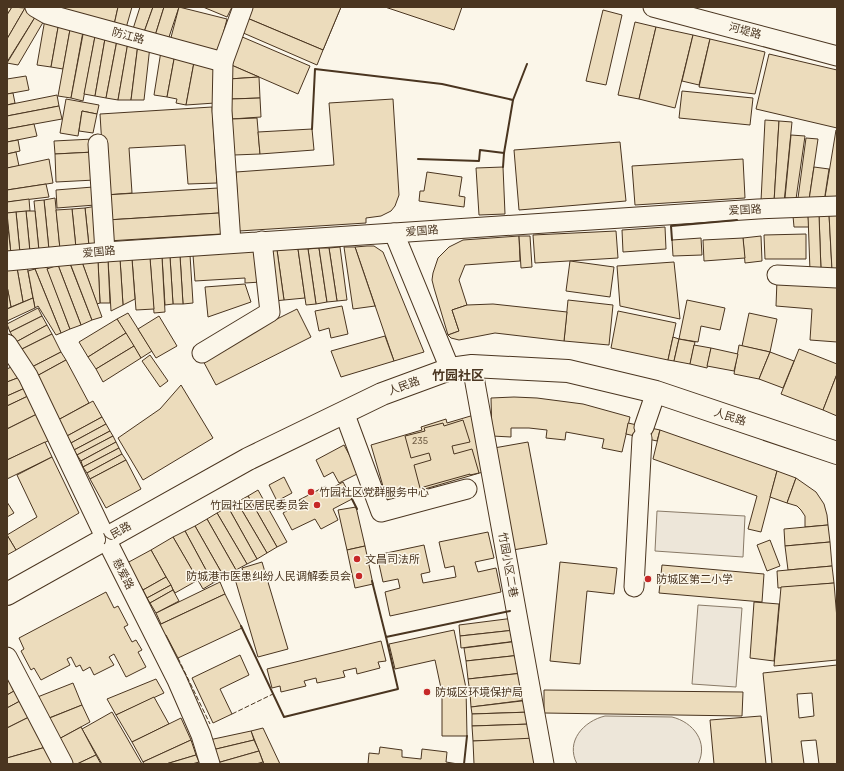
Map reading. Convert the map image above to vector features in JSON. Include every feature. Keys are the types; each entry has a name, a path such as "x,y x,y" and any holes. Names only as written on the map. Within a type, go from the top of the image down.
{"main road":[{"name":"人民路","path":"7,594 248,459 382,394 450,369 472,366 568,371 656,392 837,452"}],"street":[{"name":"防江路","path":"35,7 47,14 223,62"},
{"path":"231,243 222,111 223,62 243,7"},
{"name":"河堤路","path":"653,7 837,56"},
{"path":"98,144 105,252"},
{"name":"爱国路","path":"7,261 231,243 758,209 837,206"},
{"path":"394,233 450,369"},
{"path":"202,353 270,312 262,241"},
{"path":"777,275 837,278"},
{"name":"慈爱路","path":"7,344 28,376 106,539 176,680 201,735 210,764"},
{"name":"竹园小区二巷","path":"472,366 544,764"},
{"path":"634,587 643,432 656,392"},
{"path":"344,412 381,512 467,489"},
{"path":"7,657 63,764"}],"shaded area":[{"path":"657,511 745,516 743,557 655,551"},
{"path":"698,605 742,608 736,687 692,684"},
{"path":"605,716 672,717 686,723 697,734 700,741 702,748 698,764 577,764 573,748 579,733 590,722"}],"building":[{"path":"7,7 12,7 7,15"},
{"path":"12,7 25,8 7,39 7,15"},
{"path":"59,7 118,7 114,25 58,11"},
{"path":"118,7 132,7 126,28 114,25"},
{"path":"140,7 153,7 143,35 132,32"},
{"path":"153,7 164,7 154,39 143,35"},
{"path":"164,7 179,7 167,43 154,39"},
{"path":"179,7 227,19 217,57 169,45"},
{"path":"203,7 232,7 227,17"},
{"path":"252,7 341,7 323,50 247,18"},
{"path":"252,7 341,7 323,50 247,18"},
{"path":"385,7 462,7 454,30"},
{"path":"25,8 37,14 7,62 7,39"},
{"path":"603,10 622,15 606,85 586,81"},
{"path":"37,14 45,19 18,65 7,63"},
{"path":"247,18 323,50 317,65 241,32"},
{"path":"45,19 59,22 51,67 37,65"},
{"path":"59,22 71,24 63,69 51,67"},
{"path":"635,22 656,27 639,99 618,95"},
{"path":"71,24 84,26 71,98 58,96"},
{"path":"656,27 693,35 675,108 639,99"},
{"path":"84,29 96,31 83,101 71,98"},
{"path":"96,31 106,33 95,96 84,94"},
{"path":"106,33 118,35 106,98 95,96"},
{"path":"118,35 129,37 118,100 106,98"},
{"path":"693,35 710,39 699,85 682,81"},
{"path":"240,36 310,66 298,94 229,64"},
{"path":"710,39 765,52 755,94 699,87"},
{"path":"128,42 138,44 131,100 118,100"},
{"path":"138,44 150,46 144,100 131,100"},
{"path":"161,51 175,54 167,97 154,95"},
{"path":"175,54 195,57 186,105 176,103 177,99 167,97"},
{"path":"769,54 837,70 837,128 756,109"},
{"path":"195,57 218,64 215,103 186,105"},
{"path":"229,64 259,77 229,79"},
{"path":"26,76 29,90 7,94 7,79"},
{"path":"259,77 260,98 231,99 229,79"},
{"path":"682,91 753,98 750,125 679,118"},
{"path":"13,93 15,103 7,105 7,94"},
{"path":"57,95 59,106 7,116 7,105"},
{"path":"260,98 261,117 232,119 231,99"},
{"path":"66,99 99,105 97,114 82,111 78,136 60,133"},
{"path":"393,99 399,195 395,206 391,211 381,216 366,218 366,223 239,231 236,172 334,165 329,103"},
{"path":"59,106 62,119 7,129 7,116"},
{"path":"212,107 217,183 188,184 185,145 129,148 132,193 105,195 100,114"},
{"path":"82,111 97,114 93,133 79,131"},
{"path":"257,118 260,154 234,155 232,119"},
{"path":"765,120 779,121 774,202 761,201"},
{"path":"779,121 792,122 784,203 774,202"},
{"path":"34,124 37,136 7,142 7,129"},
{"path":"312,129 314,150 260,154 258,132"},
{"path":"836,130 837,190 836,199 825,197"},
{"path":"791,135 805,136 796,199 785,198"},
{"path":"806,138 818,139 809,200 798,198"},
{"path":"93,139 94,152 55,154 54,141"},
{"path":"18,140 20,151 7,154 7,142"},
{"path":"620,142 626,201 519,210 514,150"},
{"path":"16,152 19,166 7,168 7,154"},
{"path":"94,152 95,180 56,182 55,154"},
{"path":"49,159 53,183 7,190 7,168"},
{"path":"743,159 745,198 635,205 632,166"},
{"path":"503,167 505,214 479,215 476,168"},
{"path":"814,167 829,169 824,202 809,200"},
{"path":"427,172 462,177 459,196 465,197 464,207 419,201 420,191 424,191"},
{"path":"46,184 49,197 7,202 7,190"},
{"path":"93,187 95,205 57,208 56,190"},
{"path":"218,188 219,213 107,220 105,195"},
{"path":"55,198 60,249 49,250 44,200"},
{"path":"29,199 30,211 7,213 7,202"},
{"path":"44,200 49,250 39,251 34,201"},
{"path":"97,206 101,245 89,246 85,208"},
{"path":"85,208 89,246 76,248 72,209"},
{"path":"72,209 76,248 60,249 56,210"},
{"path":"26,211 35,211 39,251 30,252"},
{"path":"26,211 30,252 20,253 16,212"},
{"path":"16,212 20,253 11,254 7,213"},
{"path":"219,213 221,234 108,241 107,220"},
{"path":"829,214 832,270 821,270 819,215"},
{"path":"829,214 837,214 837,270 832,270"},
{"path":"808,215 809,227 794,227 793,216"},
{"path":"808,215 819,215 821,270 810,271"},
{"path":"7,219 11,254 7,255"},
{"path":"665,227 666,249 623,252 622,230"},
{"path":"616,231 618,258 535,263 533,235"},
{"path":"806,234 806,259 765,259 764,235"},
{"path":"519,236 520,261 465,265 459,280 467,305 452,310 459,331 448,335 432,280 438,258 449,247 463,240"},
{"path":"519,236 530,236 532,267 521,268"},
{"path":"761,236 762,261 745,263 743,238"},
{"path":"701,238 702,255 673,256 672,240"},
{"path":"743,238 745,258 704,261 703,240"},
{"path":"374,246 383,252 424,352 394,361 355,247"},
{"path":"340,247 347,300 337,301 329,248"},
{"path":"344,247 355,247 375,306 353,309"},
{"path":"319,248 327,302 316,304 308,249"},
{"path":"319,248 329,248 337,301 327,302"},
{"path":"298,249 305,298 284,300 277,250"},
{"path":"298,249 308,249 316,304 306,305"},
{"path":"277,250 284,300 274,301 267,251"},
{"path":"259,251 261,282 245,283 245,278 195,281 193,255"},
{"path":"190,255 193,303 183,304 180,256"},
{"path":"180,256 183,304 173,304 170,257"},
{"path":"162,257 170,257 173,304 165,305"},
{"path":"162,257 165,312 154,313 150,258"},
{"path":"150,258 154,309 136,310 132,259"},
{"path":"120,259 132,259 135,299 123,305"},
{"path":"120,259 123,305 111,311 108,260"},
{"path":"108,260 110,303 100,303 98,261"},
{"path":"69,261 92,320 81,325 58,265"},
{"path":"98,261 100,303 97,304 82,262"},
{"path":"570,261 614,267 610,297 566,291"},
{"path":"82,262 102,317 92,320 70,263"},
{"path":"674,262 680,319 620,306 617,266"},
{"path":"46,265 70,329 61,333 35,269"},
{"path":"58,265 81,325 70,329 47,269"},
{"path":"27,266 33,298 23,302 17,268"},
{"path":"17,268 23,302 11,307 7,286 7,269"},
{"path":"35,269 61,333 56,335 38,306 35,308 28,271"},
{"path":"777,280 837,284 837,342 810,340 812,309 776,306"},
{"path":"245,284 251,302 208,317 205,287"},
{"path":"7,286 11,307 7,309"},
{"path":"33,298 35,308 7,321 7,309"},
{"path":"568,300 613,305 609,345 564,341"},
{"path":"687,300 725,308 720,330 701,326 698,342 679,339"},
{"path":"493,304 567,312 564,341 495,333 459,340 451,338 448,335 459,331 452,310 467,305"},
{"path":"342,306 348,334 331,338 329,328 319,331 315,311"},
{"path":"38,308 42,316 10,332 7,324"},
{"path":"297,309 311,337 216,385 201,357"},
{"path":"618,311 676,323 668,360 611,348"},
{"path":"128,313 152,351 141,358 117,319"},
{"path":"749,313 777,319 770,352 742,346"},
{"path":"42,316 47,325 16,342 10,332"},
{"path":"159,316 177,346 156,358 138,329"},
{"path":"117,319 126,333 88,357 79,342"},
{"path":"47,325 52,334 20,350 16,342"},
{"path":"126,333 134,346 96,369 88,357"},
{"path":"52,334 61,352 30,368 20,350"},
{"path":"385,336 394,361 341,377 331,351"},
{"path":"673,337 679,339 674,361 668,360"},
{"path":"679,339 695,342 690,364 674,361"},
{"path":"694,345 711,348 707,368 690,364"},
{"path":"739,345 770,352 759,379 734,374"},
{"path":"134,346 141,358 103,382 96,369"},
{"path":"711,348 738,354 734,371 707,366"},
{"path":"799,349 837,364 837,374 823,410 781,394"},
{"path":"61,352 66,360 35,377 30,368"},
{"path":"770,352 794,361 783,388 759,379"},
{"path":"150,355 168,381 160,387 142,361"},
{"path":"66,360 89,403 58,420 35,377"},
{"path":"13,366 20,377 7,382 7,369"},
{"path":"837,374 837,416 823,410"},
{"path":"20,377 25,388 7,396 7,382"},
{"path":"181,385 213,438 143,480 118,438 160,409"},
{"path":"25,388 28,396 7,406 7,396"},
{"path":"28,396 37,414 7,429 7,406"},
{"path":"491,398 537,398 583,404 630,417 622,452 602,448 604,439 566,432 565,440 546,438 547,430 529,428 511,428 511,437 492,436"},
{"path":"93,401 102,417 67,436 58,420"},
{"path":"37,414 50,440 7,460 7,429"},
{"path":"474,415 483,472 387,500 371,445 422,430 421,427 446,419 447,423"},
{"path":"102,417 106,424 71,443 67,436"},
{"path":"463,420 470,442 452,446 454,454 472,449 479,473 470,474 420,488 414,465 431,460 429,453 411,458 405,436 425,431 424,428 443,423 444,426"},
{"path":"628,423 660,430 657,441 626,434"},
{"path":"106,424 110,431 74,450 71,443"},
{"path":"660,430 777,471 761,532 748,529 757,496 653,459"},
{"path":"110,431 113,436 77,455 74,450"},
{"path":"113,436 116,442 81,461 77,455"},
{"path":"45,442 52,457 7,479 7,460"},
{"path":"116,442 119,448 83,467 81,461"},
{"path":"528,442 547,544 513,550 494,448"},
{"path":"344,445 359,473 339,483 333,472 324,477 316,460"},
{"path":"119,448 122,454 87,473 83,467"},
{"path":"122,454 126,460 90,479 87,473"},
{"path":"52,457 79,513 16,550 7,535 37,517 17,475"},
{"path":"126,460 141,489 106,508 90,479"},
{"path":"777,471 796,478 787,503 770,497"},
{"path":"284,477 292,493 277,501 269,485"},
{"path":"796,478 816,492 824,504 828,525 805,527 805,516 801,510 797,506 787,503"},
{"path":"343,482 352,499 333,509 338,520 321,529 315,519 292,530 283,513 301,503 299,500 326,486 328,490"},
{"path":"258,490 287,542 277,547 248,496"},
{"path":"248,496 277,547 267,553 237,502"},
{"path":"7,502 14,513 7,517"},
{"path":"237,502 267,553 257,559 228,507"},
{"path":"228,507 257,559 247,564 217,513"},
{"path":"356,507 365,546 347,550 338,510"},
{"path":"217,513 247,564 236,570 207,519"},
{"path":"207,519 236,570 224,577 195,526"},
{"path":"828,525 830,542 785,546 784,529"},
{"path":"195,526 224,577 213,583 185,531"},
{"path":"185,531 213,583 203,589 173,537"},
{"path":"488,532 494,558 475,562 478,572 496,568 501,592 390,616 385,592 400,588 398,579 383,582 377,555 424,545 430,572 421,574 423,583 456,577 454,566 445,568 439,542"},
{"path":"7,535 16,550 7,555"},
{"path":"173,537 198,580 175,593 151,550"},
{"path":"770,540 780,566 767,571 757,545"},
{"path":"830,542 832,566 788,570 785,546"},
{"path":"365,546 373,584 355,588 347,550"},
{"path":"151,550 166,577 143,590 127,563"},
{"path":"262,562 288,649 258,657 235,579 244,576 242,568"},
{"path":"560,562 617,568 614,594 587,591 580,664 550,661"},
{"path":"662,565 764,574 762,602 659,593"},
{"path":"832,566 834,583 778,588 777,571"},
{"path":"166,577 171,585 147,598 143,590"},
{"path":"220,582 225,594 161,624 156,613"},
{"path":"834,583 837,619 837,660 774,666 781,587"},
{"path":"171,585 173,590 150,603 147,598"},
{"path":"173,590 179,601 156,613 150,603"},
{"path":"106,592 114,608 118,606 128,625 124,627 132,642 136,640 142,650 138,652 146,667 126,677 114,654 109,657 114,665 94,675 90,667 83,671 80,665 76,667 71,657 67,659 70,665 41,680 34,668 31,670 21,651 24,649 19,638"},
{"path":"225,594 242,628 178,658 159,625"},
{"path":"754,602 779,604 774,661 750,658"},
{"path":"514,618 515,630 460,636 459,625"},
{"path":"454,630 466,688 442,693 435,660 395,669 389,644"},
{"path":"515,630 517,641 461,648 460,636"},
{"path":"381,641 386,661 378,662 380,668 357,674 356,668 343,671 345,677 317,683 316,678 304,681 306,686 281,692 280,686 272,688 267,669"},
{"path":"519,641 521,655 466,661 464,648"},
{"path":"240,655 249,675 220,689 232,714 213,723 192,678"},
{"path":"521,655 523,673 468,679 466,661"},
{"path":"837,665 837,764 819,764 816,740 801,741 804,764 772,764 763,673","holes":["812,693 814,716 799,718 797,694"]},
{"path":"523,673 524,687 470,693 468,679"},
{"path":"7,676 14,691 7,695"},
{"path":"156,679 164,693 116,715 107,699"},
{"path":"73,683 82,705 44,720 35,698"},
{"path":"524,687 526,700 471,707 470,693"},
{"path":"466,688 467,736 442,736 442,693"},
{"path":"544,690 743,692 742,716 544,713"},
{"path":"14,691 20,701 7,708 7,695"},
{"path":"154,697 169,724 132,742 116,715"},
{"path":"530,700 531,712 472,714 471,707"},
{"path":"20,701 29,717 7,728 7,708"},
{"path":"82,705 90,722 57,740 47,719"},
{"path":"112,712 142,764 102,764 82,729"},
{"path":"531,712 531,724 472,726 472,714"},
{"path":"761,716 766,764 714,764 710,720"},
{"path":"29,717 46,747 7,758 7,728"},
{"path":"181,718 191,740 143,762 132,742"},
{"path":"531,724 532,739 473,741 472,726"},
{"path":"81,727 96,755 77,764 69,764 57,740"},
{"path":"263,728 280,764 264,764 251,731"},
{"path":"251,731 254,740 212,750 209,740"},
{"path":"535,738 539,764 474,764 473,741"},
{"path":"191,740 196,755 166,764 144,764 143,762"},
{"path":"254,740 259,751 217,763 212,750"},
{"path":"46,747 56,764 7,764 7,758"},
{"path":"380,747 402,750 402,757 421,759 422,749 447,752 446,762 458,764 368,764 369,753 379,754"},
{"path":"259,751 263,762 256,764 217,764 217,763"},
{"path":"96,755 101,764 77,764"},
{"path":"196,755 199,762 192,764 166,764"}],"fence":[{"path":"178,658 210,724"},
{"path":"232,714 273,694"}],"wall":[{"path":"503,167 513,100 527,64"},
{"path":"312,129 315,69 442,84 513,100"},
{"path":"418,159 479,161 480,150 504,153"},
{"path":"672,240 671,226 737,220"},
{"path":"352,499 357,509"},
{"path":"372,581 386,637 510,611"},
{"path":"241,626 284,717 398,689 386,637"},
{"path":"464,764 467,736"}],"place":[{"name":"竹园社区党群服务中心","path":"311,492"},
{"name":"竹园社区居民委员会","path":"317,505"},
{"name":"文昌司法所","path":"357,559"},
{"name":"防城港市医患纠纷人民调解委员会","path":"359,576"},
{"name":"防城区第二小学","path":"648,579"},
{"name":"防城区环境保护局","path":"427,692"}],"district":[{"name":"竹园社区","path":"458,375"}]}
